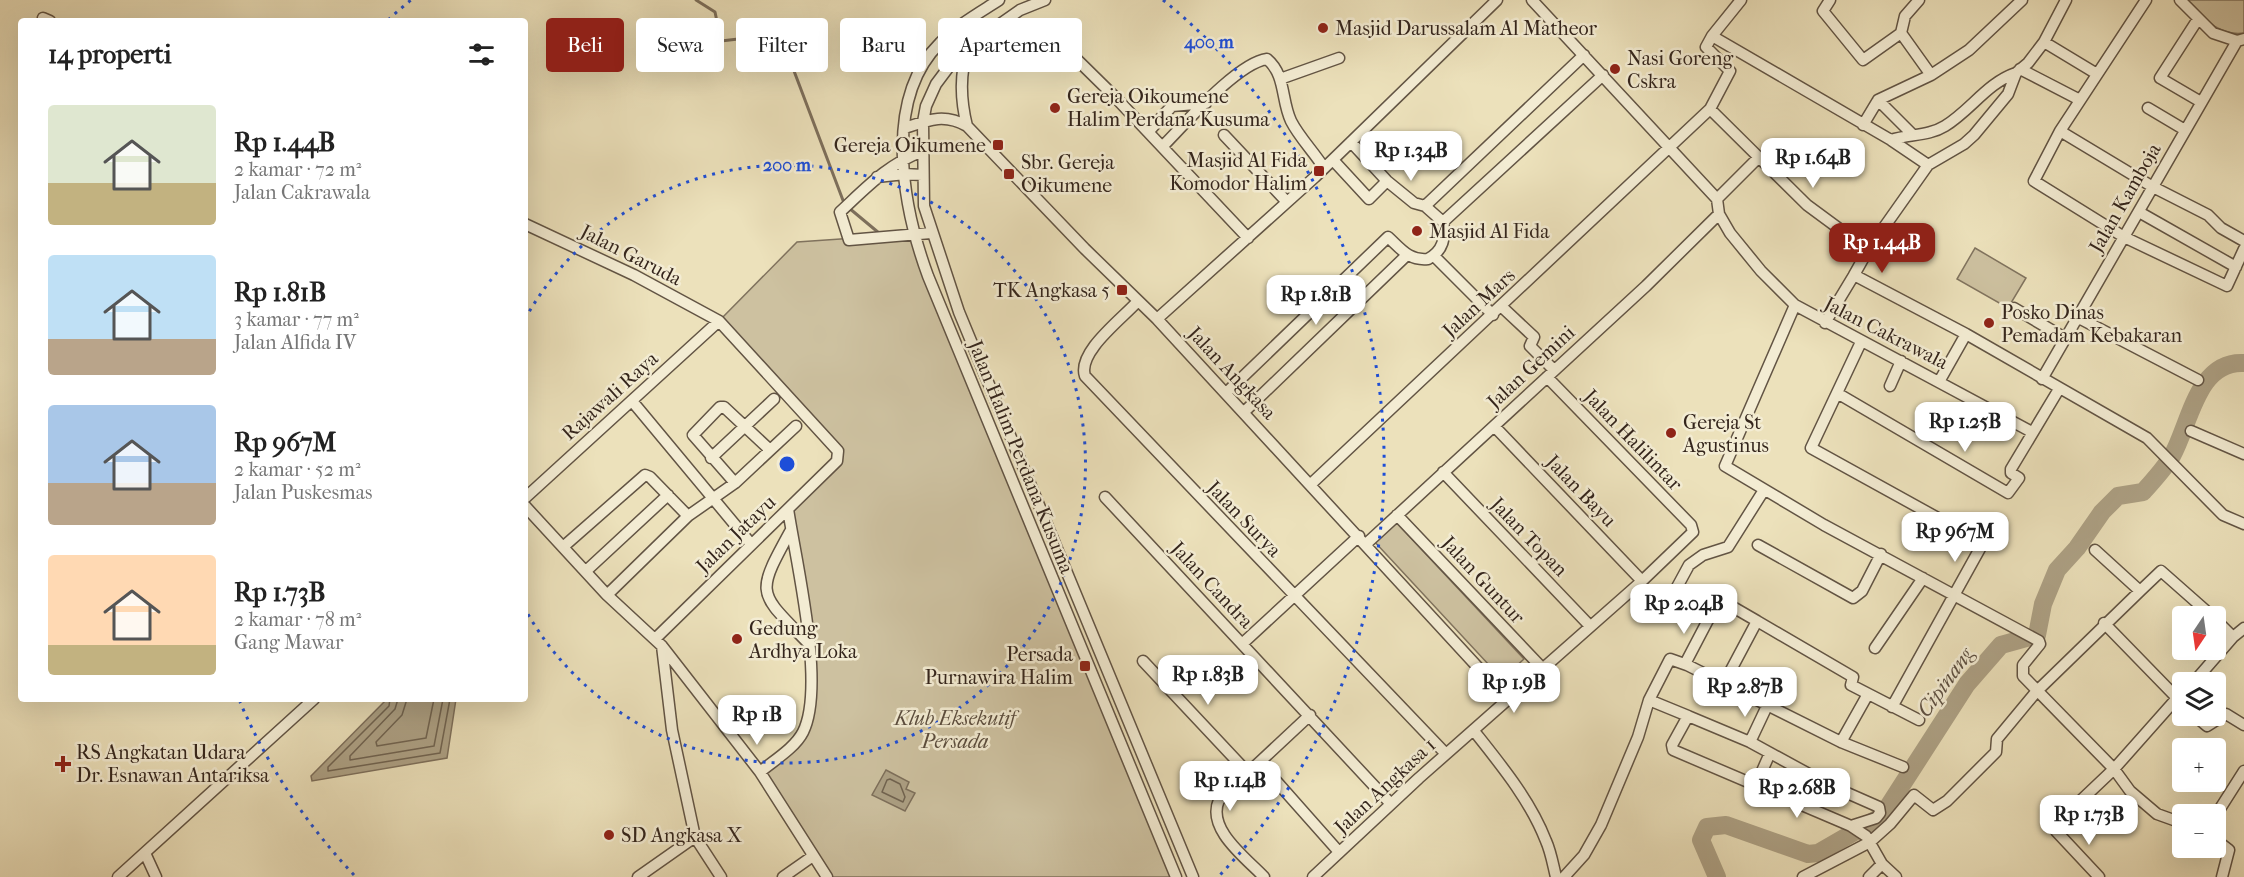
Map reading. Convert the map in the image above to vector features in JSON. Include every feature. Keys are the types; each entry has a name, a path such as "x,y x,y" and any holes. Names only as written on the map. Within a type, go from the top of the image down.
{"street":[{"name":"Jalan Halim Perdana Kusuma","path":"999,0 939,43 922,65 910,88 905,128 904,174 907,212 913,234 1075,637 1176,877"},
{"name":"Jalan Halim Perdana Kusuma","path":"1008,18 1020,10 1045,0"},
{"path":"1156,319 1329,164 1497,0"},
{"path":"1532,0 1604,75 1717,200 1759,157"},
{"path":"1741,0 1712,36 1891,140 1928,165"},
{"path":"1830,0 1823,11 1863,60 1901,33 1905,16 1919,0"},
{"path":"1863,125 1878,100 1931,75 1969,50 2022,0"},
{"path":"1825,323 1868,250 1928,165 1957,149 1974,135 2010,90 2018,71 2044,42 2066,0"},
{"path":"2146,0 2060,131 2034,181 2124,237 2227,286 2244,249"},
{"path":"2180,0 2218,36 2240,40"},
{"path":"2198,19 2160,78 2201,102"},
{"path":"1901,33 1931,75"},
{"name":"Jalan Mars","path":"1311,484 1502,307 1710,109 1730,71 1707,49 1712,36"},
{"name":"Jalan Kamboja","path":"2042,380 2201,102 2240,40"},
{"path":"2044,42 2097,74"},
{"path":"1425,206 1584,55"},
{"path":"1280,79 1339,58"},
{"path":"1162,147 1231,79 1261,60 1267,60 1273,65 1280,79 1292,124 1329,164 1369,199 1387,181"},
{"path":"1082,65 1248,238"},
{"path":"2018,71 2080,100"},
{"path":"1891,140 1929,132 1947,125 1995,83 2018,71"},
{"name":"Jalan Halim Perdana Kusuma","path":"945,72 936,84 923,122 924,206 931,233 964,323 1193,877"},
{"path":"962,72 961,102 967,126"},
{"path":"1443,222 1604,75"},
{"path":"1878,100 1913,135"},
{"path":"1148,132 1172,106 1206,103"},
{"path":"2148,108 2185,130"},
{"path":"1710,109 1807,206 1868,250"},
{"name":"Jalan Angkasa","path":"905,128 941,117 967,126 1244,412 1508,700"},
{"path":"2060,131 2153,187 2208,215 2221,228 2244,241"},
{"path":"1224,135 1287,202"},
{"path":"1226,393 1388,237 1407,255 1422,259 1434,256 1444,241 1443,222 1425,206 1414,203 1387,181 1352,142"},
{"path":"922,151 905,158 877,177 845,208 849,240 931,233"},
{"path":"877,177 922,175"},
{"name":"Jalan Cakrawala","path":"1717,200 1719,214 1730,233 1761,271 1795,305 1861,342 1940,380 2032,432"},
{"path":"2139,212 2236,267"},
{"name":"Jalan Gemini","path":"1242,644 1362,540 1397,515 1551,374 1719,214"},
{"name":"Jalan Garuda","path":"528,225 634,275 719,321"},
{"path":"1244,412 1407,255"},
{"path":"1434,256 1493,315"},
{"path":"1854,275 1966,334 2042,380 2147,438 2176,470 2223,515 2244,524"},
{"name":"Jalan Surya","path":"1138,301 1089,352 1083,369 1085,376 1446,754"},
{"path":"1795,305 1724,463 1729,469 1764,490 2039,640 2040,644 2026,661 2022,672 2036,692 2114,769 2130,791 2157,814 2172,819"},
{"name":"Jalan Halilintar","path":"1502,307 1534,337 1530,346 1551,374 1692,528"},
{"path":"2014,308 2066,338"},
{"path":"2077,317 2198,381"},
{"name":"Rajawali Raya","path":"528,495 719,321"},
{"name":"Jalan Jatayu","path":"659,642 751,544 837,461 837,448 719,321"},
{"path":"1940,380 1966,334"},
{"path":"1861,342 1811,447 1812,450 1983,541 1892,707"},
{"path":"1890,387 1901,361"},
{"path":"1837,393 2008,493 2019,478 2011,473 2011,469 2059,389"},
{"path":"711,458 774,399"},
{"path":"632,401 751,544"},
{"path":"735,483 711,458 693,433 720,407 724,407 770,450"},
{"path":"607,595 688,516 714,500 735,483 796,426"},
{"name":"Jalan Bayu","path":"1494,426 1642,581"},
{"path":"2191,431 2244,454"},
{"name":"Jalan Topan","path":"1443,472 1590,626"},
{"path":"563,547 643,476 649,476 688,516"},
{"path":"1710,619 1676,600 1676,589 1689,565 1703,555 1728,547 1764,490"},
{"path":"586,571 668,495"},
{"name":"Jalan Candra","path":"1105,497 1391,804"},
{"path":"528,509 607,595 659,642 760,772 827,877"},
{"path":"760,772 798,740 807,723 812,673 810,645 788,509"},
{"name":"Jalan Guntur","path":"1397,515 1543,669"},
{"name":"Jalan Angkasa 1","path":"1313,877 1446,754 1642,581 1685,541 1692,528"},
{"path":"791,530 769,570 765,588 767,596 778,611 810,645"},
{"path":"1758,545 1853,597 1862,591 1881,554"},
{"path":"2095,550 2140,591"},
{"path":"1803,877 1890,824 1914,795 1933,810 1947,801 1996,752 1997,740 2036,692 2104,623 2161,571 2201,606"},
{"path":"1875,648 1923,578"},
{"path":"1685,664 1720,599 1854,677 1851,685 1919,720"},
{"path":"1723,685 1757,621"},
{"path":"2104,623 2172,689"},
{"path":"2203,672 2244,628"},
{"path":"2226,629 2234,637"},
{"path":"659,642 672,730 695,837 721,877"},
{"path":"1564,877 1584,855 1601,825 1638,737 1649,700 1670,659 1685,664 1841,742 1903,767"},
{"path":"1143,661 1249,774"},
{"path":"1841,742 1868,694"},
{"path":"1649,700 1750,742 1879,807 1880,813 1876,818 1852,827"},
{"path":"118,877 311,702"},
{"path":"1750,742 1767,706"},
{"path":"2099,877 2055,827 2059,818 2114,769 2172,708"},
{"path":"2226,714 2244,725"},
{"path":"1264,877 1223,833 1215,815 1219,800 1261,764 1310,715"},
{"path":"1688,717 1672,745 1673,750 1852,827 1868,839 1882,864 1896,877"},
{"path":"1474,731 1506,772 1537,820 1547,843 1556,877"},
{"path":"1755,787 1770,753"},
{"path":"1261,764 1339,852"},
{"path":"2223,804 2244,771"},
{"path":"638,877 695,837"},
{"path":"2222,877 2229,850 2226,848"},
{"path":"144,853 156,877"},
{"path":"783,877 813,856"},
{"path":"1869,877 1882,864"}],"green space":[{"path":"2183,0 2244,0 2244,33 2226,32 2210,24"},
{"name":"Klub Eksekutif Persada","path":"913,234 1176,877 828,877 760,772 803,733 812,673 788,509 839,453 719,321 797,242"},
{"path":"1975,248 2026,278 2008,308 1957,279"},
{"path":"1394,520 1524,659 1502,679 1373,540"}],"water":[{"path":"384,702 456,702 447,758 312,781 311,776"},
{"path":"886,770 909,782 906,789 915,793 905,811 872,795"}],"waterway":[{"path":"696,0 715,12 721,41 780,34 844,203"},
{"path":"849,208 879,233"},
{"name":"Cipinang","path":"1717,877 1701,840 1707,827 1726,825 1808,854 1818,853 1882,816 1967,684 2001,645 2037,635 2043,604 2057,570 2077,548 2102,512 2118,496 2143,492 2166,466 2205,383 2215,372 2228,365 2244,363"}],"place":[{"name":"Masjid Darussalam Al Matheor","path":"1323,28"},
{"name":"Nasi Goreng Cskra","path":"1615,69"},
{"name":"Gereja Oikoumene Halim Perdana Kusuma","path":"1055,108"},
{"name":"Gereja Oikumene","path":"998,145"},
{"name":"Masjid Al Fida Komodor Halim","path":"1319,171"},
{"name":"Sbr. Gereja Oikumene","path":"1009,174"},
{"name":"Masjid Al Fida","path":"1417,231"},
{"name":"TK Angkasa 5","path":"1122,290"},
{"name":"Posko Dinas Pemadam Kebakaran","path":"1989,323"},
{"name":"Gereja St Agustinus","path":"1671,433"},
{"name":"Gedung Ardhya Loka","path":"737,639"},
{"name":"Persada Purnawira Halim","path":"1085,666"},
{"name":"RS Angkatan Udara Dr. Esnawan Antariksa","path":"63,764"},
{"name":"SD Angkasa X","path":"609,835"}]}
